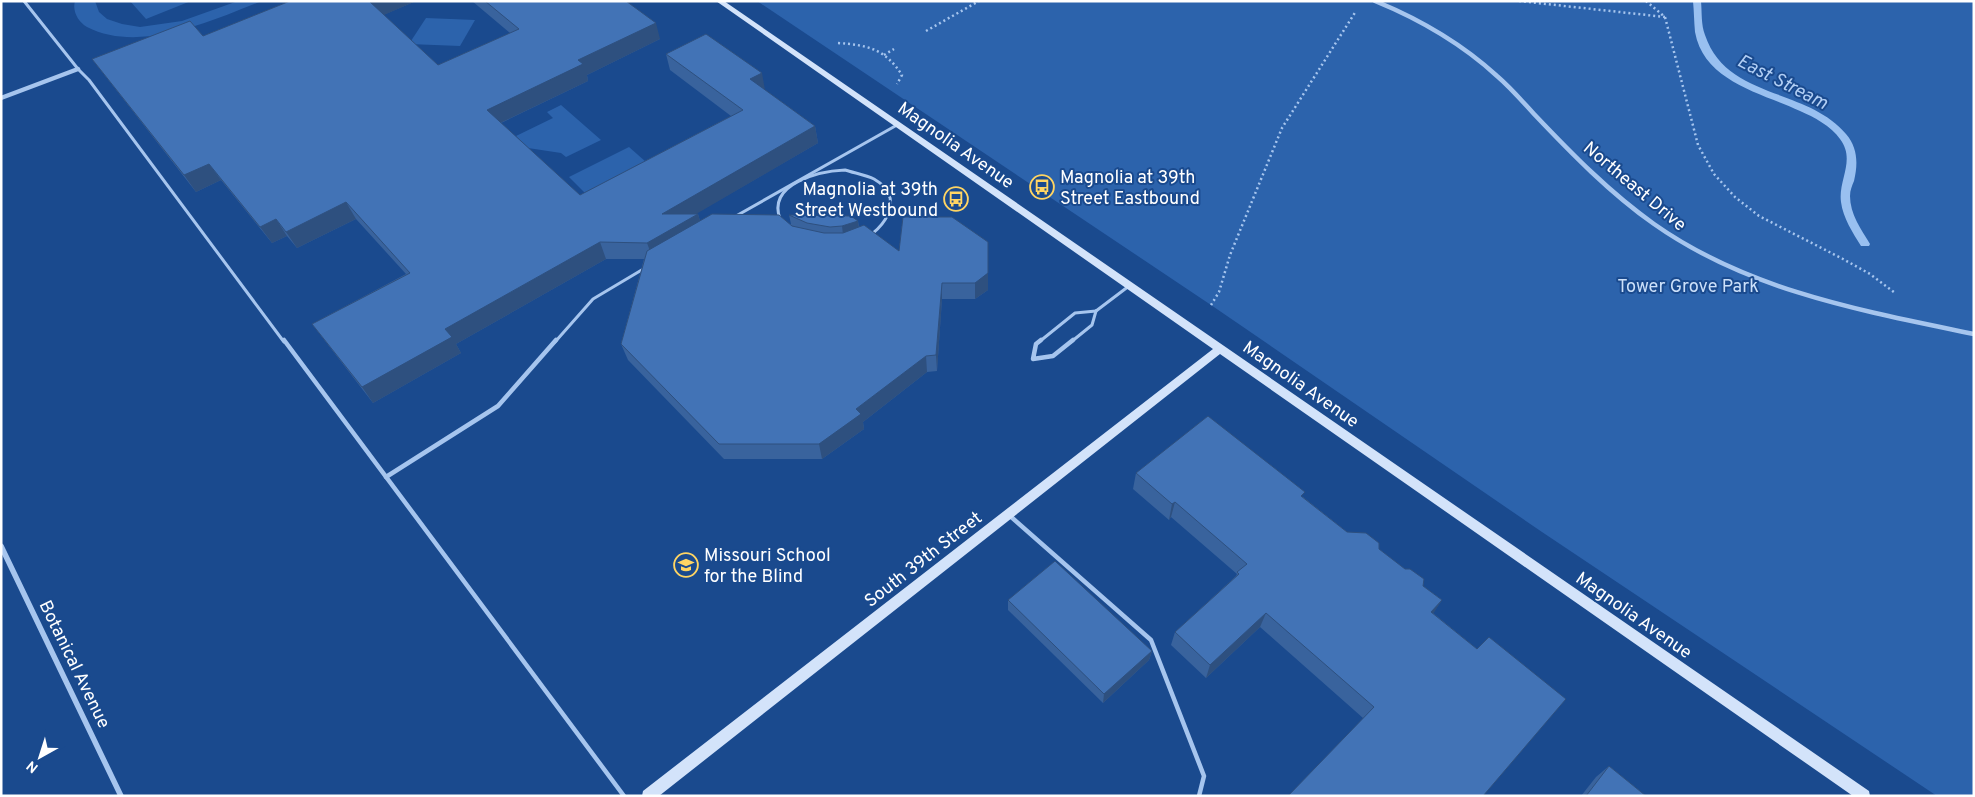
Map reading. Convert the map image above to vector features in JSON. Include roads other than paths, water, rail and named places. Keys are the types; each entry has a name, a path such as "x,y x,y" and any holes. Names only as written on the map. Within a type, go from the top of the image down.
{"street":[{"name":"Magnolia Avenue","path":"719,1 1864,796"},
{"name":"Northeast Drive","path":"1375,1 1424,24 1493,72 1568,148 1621,198 1687,247 1767,284 1811,298 1974,334"},
{"path":"1,98 78,69"},
{"name":"South 39th Street","path":"648,796 1220,349"},
{"name":"Botanical Avenue","path":"1,546 121,796"}],"lane":[{"path":"24,1 78,69 89,80 624,796"},
{"path":"728,220 897,125"},
{"path":"836,170 869,175 880,182 891,197 892,206 889,219 873,235 849,245 815,246 798,240 782,226 778,211 783,195 794,184 804,178 816,173 836,170"},
{"path":"386,477 498,406 593,299 652,263"},
{"path":"1096,311 1092,325 1053,356 1033,359 1036,344 1075,313 1096,311 1129,286"},
{"path":"1008,515 1151,640 1204,776 1199,796"}],"waterway":[{"name":"East Stream","path":"1697,1 1700,34 1710,57 1726,73 1746,85 1815,114 1842,135 1849,146 1852,158 1845,202 1851,221 1865,244"}],"place":[{"name":"Magnolia at 39th Street Eastbound","path":"1042,187"},
{"name":"Magnolia at 39th Street Westbound","path":"956,199"},
{"name":"Missouri School for the Blind","path":"686,565"}],"park label":[{"name":"Tower Grove Park","path":"1688,286"}]}
